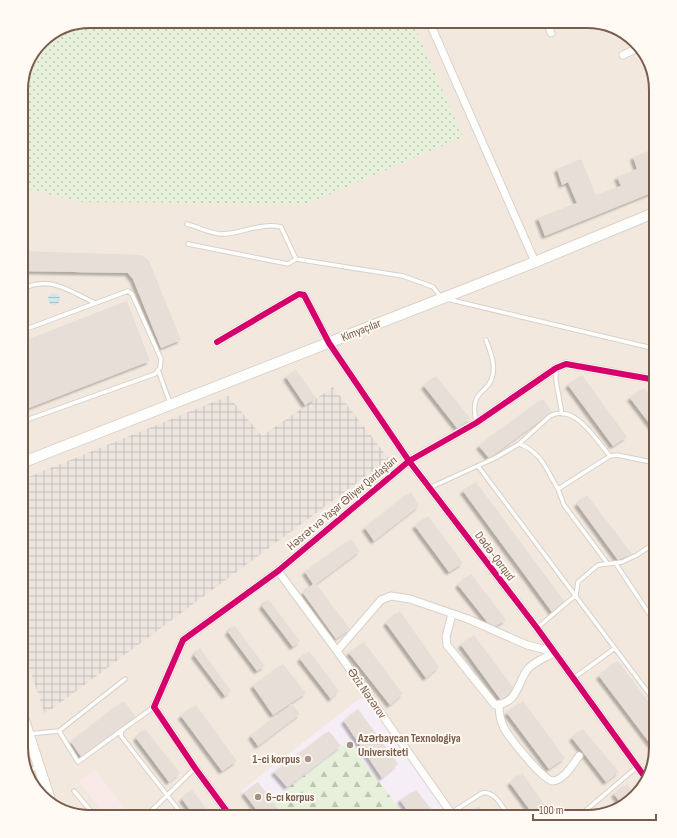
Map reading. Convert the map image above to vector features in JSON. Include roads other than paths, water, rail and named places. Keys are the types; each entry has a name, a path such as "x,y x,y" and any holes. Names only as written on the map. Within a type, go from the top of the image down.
{"street":[{"path":"432,28 535,262"},
{"path":"549,28 550,33"},
{"path":"623,55 634,50"},
{"name":"Kimyaçılar","path":"28,459 535,262 649,215"},
{"name":"Dədə-Qorqud","path":"217,342 301,294 304,294 329,343 409,461 537,628 552,652 643,775"},
{"name":"Həsrət və Yaşar Əliyev Qardaşları","path":"154,707 183,640 278,571 409,461 476,423 556,368 566,364 649,379"},
{"name":"Əziz Nəzərov","path":"278,571 337,651 449,810"},
{"path":"337,651 380,600 392,596 410,599 452,614 527,645 552,652"},
{"path":"452,614 446,637 447,645 495,704 499,704 516,694 527,670 552,652"},
{"path":"499,704 499,716 514,743 548,780 555,781 563,776 579,756"},
{"path":"154,707 195,768 226,810"},
{"path":"28,742 39,766 47,793"}],"lane":[{"path":"187,224 221,234 274,225 281,227 296,260"},
{"path":"188,244 288,264 296,260 403,276 433,287 442,298 649,347"},
{"path":"28,286 43,282 56,284 95,303"},
{"path":"28,328 128,291 132,294 161,359 160,368 155,374 28,419"},
{"path":"476,423 474,399 490,381 493,374 493,359 486,340"},
{"path":"556,368 556,381 562,414"},
{"path":"158,370 171,404"},
{"path":"430,488 478,466 519,444 555,413 577,417 610,456"},
{"path":"519,444 528,447 538,455 558,489 564,505 608,564"},
{"path":"558,489 610,456 617,455 649,462"},
{"path":"478,466 649,694"},
{"path":"537,628 576,595 578,582 598,566 616,564 637,555 649,547"},
{"path":"616,564 649,614"},
{"path":"572,679 615,648"},
{"path":"28,735 59,730 125,679"},
{"path":"59,730 78,762 154,707"},
{"path":"122,730 123,740 179,810"},
{"path":"32,769 39,766"},
{"path":"586,810 637,767"},
{"path":"152,810 195,768"},
{"path":"74,792 90,810"},
{"path":"460,810 482,793 487,792 492,793 504,810"}],"water":[{"path":"56,293 59,294 59,304 52,305 49,304 48,297 49,294"}],"place":[{"name":"Azərbaycan Texnologiya Universiteti","path":"350,745"},
{"name":"1-ci korpus","path":"308,759"},
{"name":"6-cı korpus","path":"258,797"}]}
